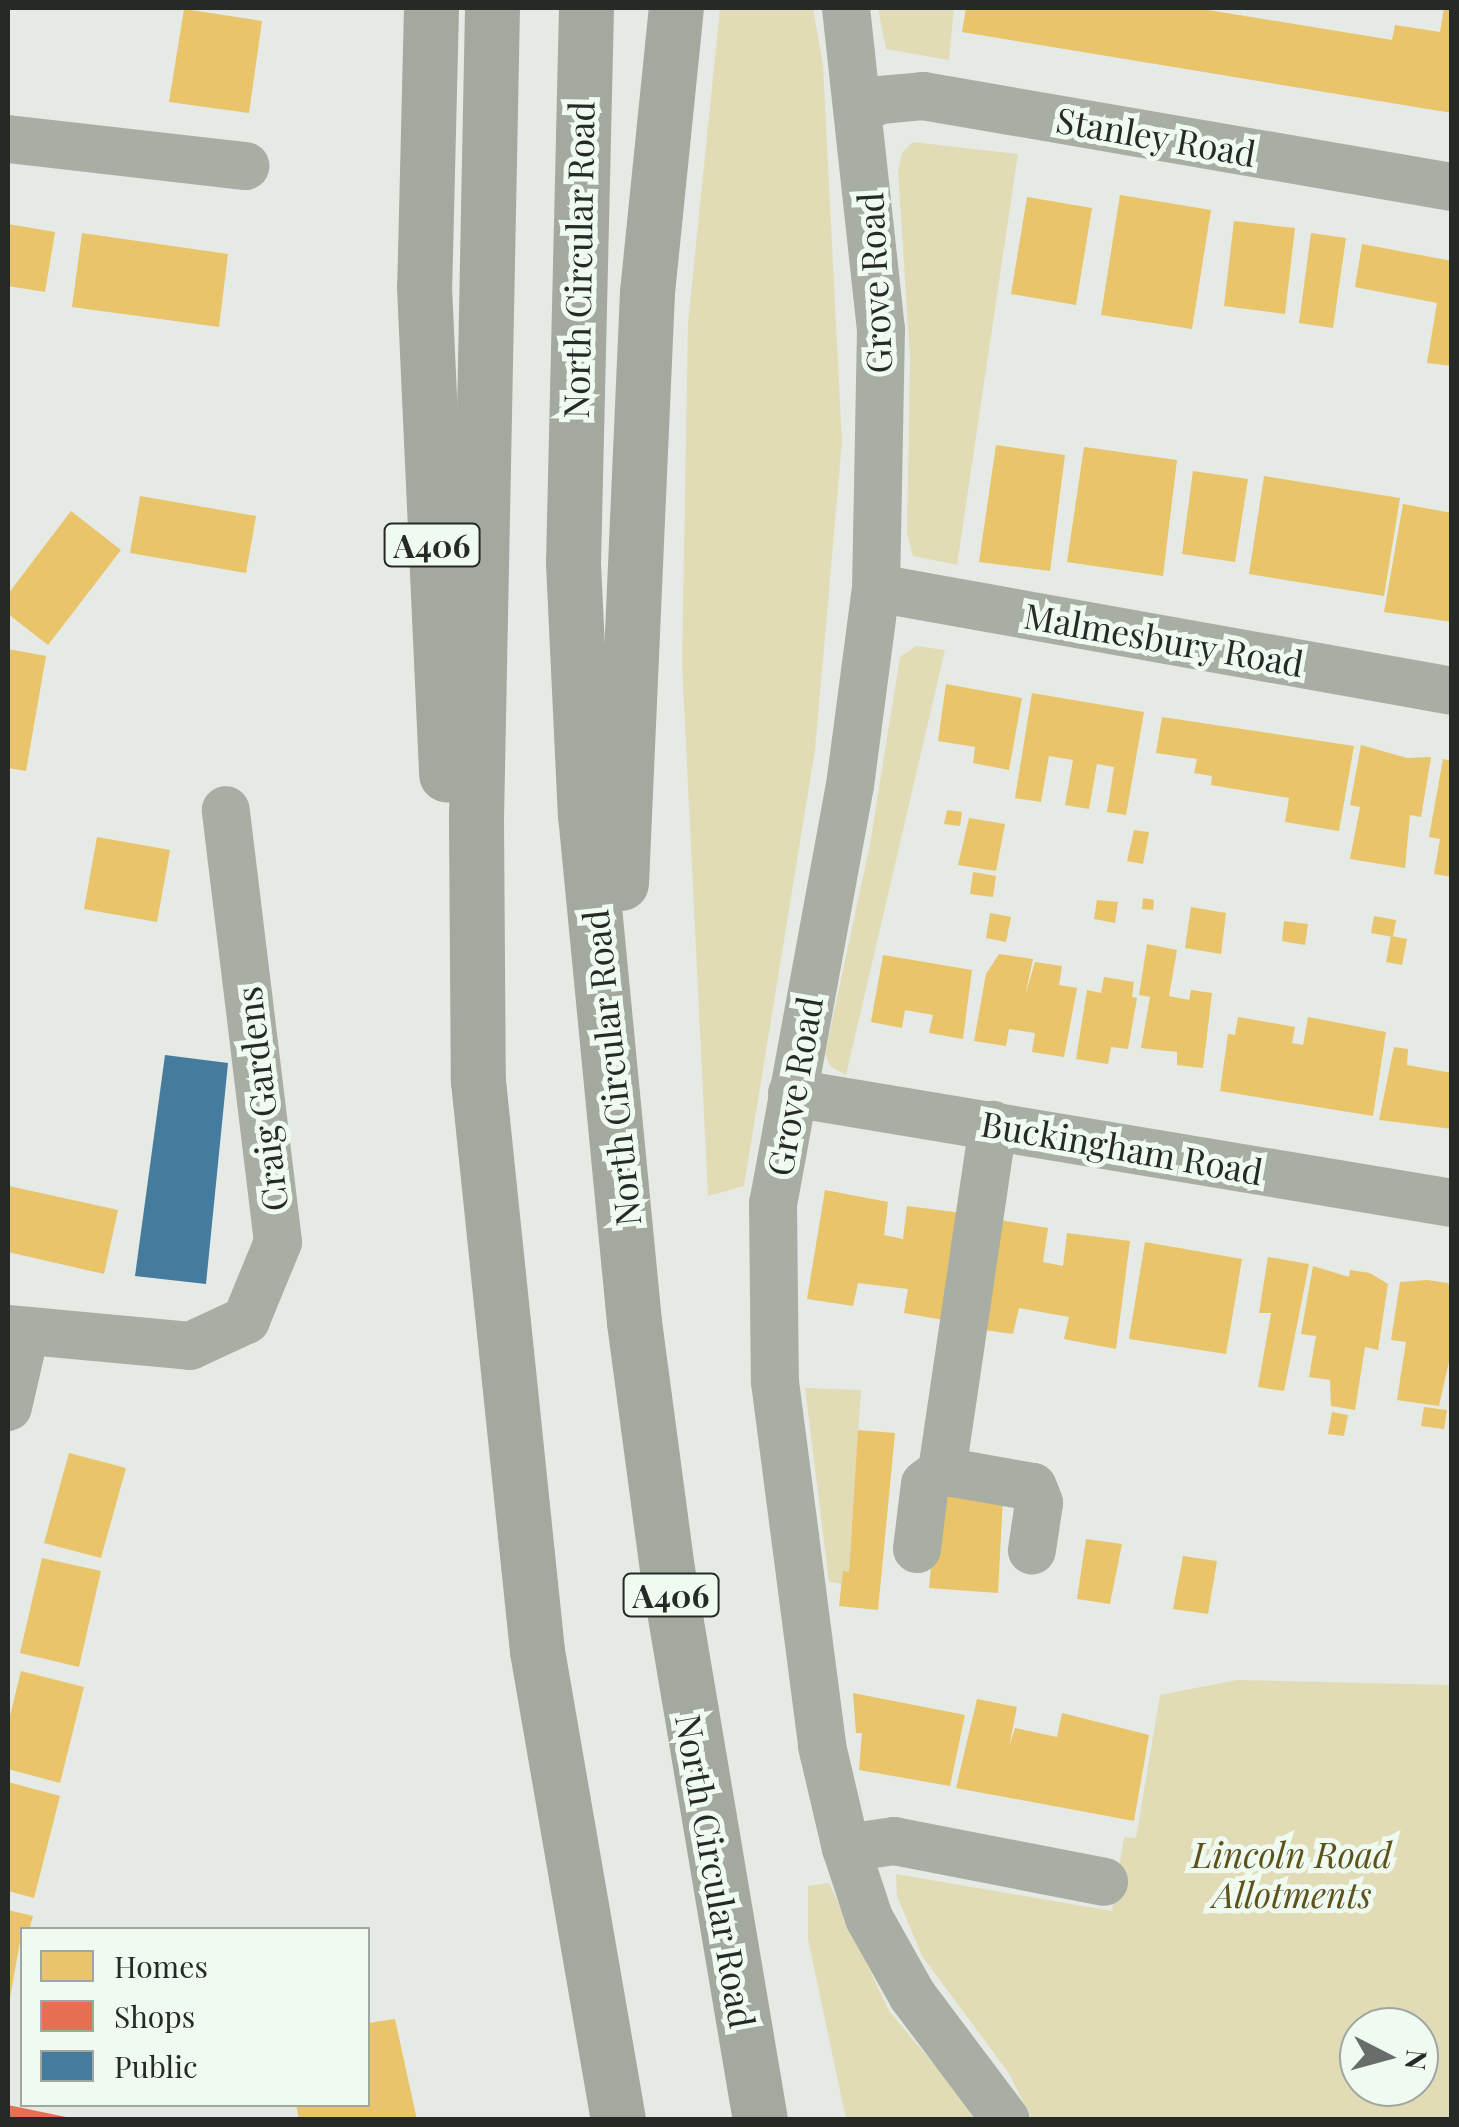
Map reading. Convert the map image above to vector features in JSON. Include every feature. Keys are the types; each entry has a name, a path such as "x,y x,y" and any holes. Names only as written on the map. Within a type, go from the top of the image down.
{"highway":[{"name":"A406","path":"431,8 424,286 433,567 449,822 538,1651 618,2120"},
{"name":"A406","path":"478,1081 476,820 492,8"},
{"name":"North Circular Road","path":"586,8 573,563 585,814 614,1066 634,1322 667,1569 760,2120"},
{"name":"A406","path":"614,1066 647,292 676,8"}],"street":[{"name":"Grove Road","path":"846,8 862,109 881,329 876,588 850,786 773,1203 775,1382 822,1746 846,1848 869,1918 912,1995 1006,2120"},
{"name":"Stanley Road","path":"862,109 880,100 923,96 1452,187"},
{"path":"8,139 245,166"},
{"name":"Malmesbury Road","path":"876,588 1452,691"},
{"name":"Craig Gardens","path":"16,1331 190,1346 246,1320 278,1242 226,810"},
{"name":"Buckingham Road","path":"792,1093 1452,1203"},
{"path":"917,1549 925,1484 942,1471 993,1125"},
{"path":"8,1407 16,1331"},
{"path":"942,1471 1033,1487 1038,1503 1032,1550"},
{"path":"846,1848 894,1841 1104,1882"}],"green space":[{"path":"720,8 813,8 823,65 842,443 815,750 744,1186 708,1196 682,663 688,323"},
{"path":"878,8 954,8 949,60 886,49"},
{"path":"913,142 1018,154 957,565 913,556 907,533 910,358 898,171 902,153"},
{"path":"916,646 945,650 846,1075 831,1067 825,1054 870,844 900,657"},
{"path":"805,1388 861,1390 849,1572 843,1571 842,1584 829,1582"},
{"name":"Lincoln Road Allotments","path":"1237,1680 1451,1685 1451,2119 1032,2119 1008,2072 922,1956 897,1896 896,1874 1112,1911 1124,1837 1136,1838 1160,1695"},
{"path":"829,1883 889,2011 980,2119 846,2119 808,1939 808,1886"}],"building: Homes":[{"path":"966,8 1196,8 1392,40 1395,25 1440,32 1444,8 1452,8 1452,113 962,32"},
{"path":"184,9 262,21 249,113 169,102"},
{"path":"1120,195 1211,210 1192,329 1101,315"},
{"path":"1027,197 1092,208 1076,305 1011,294"},
{"path":"1234,221 1295,228 1285,314 1224,306"},
{"path":"8,224 55,232 45,292 8,286"},
{"path":"82,233 228,254 219,327 72,307"},
{"path":"1311,233 1346,238 1333,328 1299,323"},
{"path":"1362,244 1452,261 1452,366 1427,363 1437,303 1355,287"},
{"path":"996,445 1065,455 1050,571 979,562"},
{"path":"1084,447 1177,460 1163,576 1067,562"},
{"path":"1193,471 1248,479 1235,562 1182,554"},
{"path":"1264,476 1400,498 1384,596 1249,574"},
{"path":"140,496 256,516 246,573 130,553"},
{"path":"1403,504 1452,513 1452,622 1384,612"},
{"path":"71,511 121,550 48,645 8,614 8,594"},
{"path":"8,649 46,656 26,771 8,768"},
{"path":"946,684 1022,698 1009,770 973,763 975,747 938,741"},
{"path":"1032,693 1144,712 1126,815 1107,812 1114,767 1097,764 1089,809 1065,805 1073,760 1049,756 1041,802 1015,798"},
{"path":"1162,717 1354,746 1339,831 1285,822 1289,798 1211,785 1212,776 1194,773 1197,759 1156,753"},
{"path":"1361,745 1407,758 1431,757 1421,817 1410,815 1405,868 1350,859 1360,807 1350,805"},
{"path":"1443,759 1452,761 1452,877 1434,874 1440,839 1429,837"},
{"path":"947,810 962,812 960,826 944,824"},
{"path":"969,818 1005,824 996,871 958,865"},
{"path":"1134,830 1149,832 1143,864 1127,861"},
{"path":"97,837 170,850 157,922 84,909"},
{"path":"973,872 996,876 993,897 970,894"},
{"path":"1143,898 1154,900 1153,910 1142,909"},
{"path":"1097,900 1118,902 1115,923 1094,919"},
{"path":"1191,907 1226,913 1221,954 1185,948"},
{"path":"990,913 1011,917 1006,942 986,938"},
{"path":"1374,916 1396,920 1393,937 1371,933"},
{"path":"1284,921 1308,924 1305,945 1282,941"},
{"path":"1391,936 1407,939 1402,965 1386,962"},
{"path":"1147,944 1177,950 1169,996 1189,1000 1191,990 1212,993 1203,1068 1177,1065 1177,1052 1141,1048 1150,997 1139,995"},
{"path":"999,954 1033,959 1025,996 1035,962 1062,966 1059,985 1077,988 1064,1057 1032,1052 1035,1033 1009,1029 1006,1046 974,1041 986,974"},
{"path":"883,955 972,970 963,1039 929,1033 933,1015 905,1010 902,1028 871,1022"},
{"path":"1104,977 1134,982 1132,997 1137,998 1128,1049 1111,1047 1108,1064 1076,1059 1087,990 1101,993"},
{"path":"1238,1017 1295,1027 1292,1043 1303,1045 1308,1017 1386,1032 1373,1116 1220,1091 1228,1034 1235,1035"},
{"path":"1394,1047 1408,1049 1407,1065 1452,1073 1452,1129 1379,1120"},
{"path":"9,1186 118,1210 104,1274 8,1252"},
{"path":"825,1190 888,1202 884,1235 903,1239 907,1206 970,1214 955,1322 904,1313 908,1289 858,1283 853,1306 807,1299"},
{"path":"988,1218 1048,1228 1043,1262 1063,1266 1067,1233 1130,1241 1116,1349 1064,1339 1069,1317 1019,1308 1013,1334 969,1328"},
{"path":"1145,1242 1242,1259 1226,1354 1129,1339"},
{"path":"1268,1257 1309,1264 1284,1391 1258,1387 1271,1313 1259,1313"},
{"path":"1313,1266 1349,1277 1350,1270 1370,1273 1388,1284 1378,1350 1365,1347 1355,1410 1331,1406 1330,1380 1309,1377 1316,1336 1301,1334"},
{"path":"1400,1282 1448,1283 1452,1291 1452,1348 1439,1406 1397,1400 1406,1342 1391,1340"},
{"path":"1424,1407 1447,1410 1444,1429 1421,1426"},
{"path":"1332,1412 1348,1415 1344,1436 1328,1434"},
{"path":"858,1430 895,1433 878,1610 839,1606 843,1571 849,1572"},
{"path":"69,1453 126,1468 101,1558 44,1543"},
{"path":"938,1495 1003,1498 998,1593 929,1588"},
{"path":"1086,1539 1122,1544 1110,1604 1077,1599"},
{"path":"1183,1556 1217,1561 1208,1614 1173,1609"},
{"path":"42,1558 101,1571 79,1667 20,1653"},
{"path":"21,1671 84,1687 60,1783 8,1769 8,1724"},
{"path":"853,1693 965,1715 950,1786 859,1770 862,1733 856,1733"},
{"path":"977,1699 1017,1707 1009,1747 1015,1728 1057,1737 1062,1713 1149,1735 1134,1821 956,1788"},
{"path":"8,1782 60,1796 34,1898 8,1891"},
{"path":"8,1910 33,1916 30,1927 20,1927 9,2004"},
{"path":"395,2019 417,2120 299,2120 297,2107 370,2107 370,2023"}],"building: Shops":[{"path":"8,2105 71,2118 71,2120 8,2120"}],"building: Public":[{"path":"165,1055 228,1063 206,1284 135,1276"}]}
